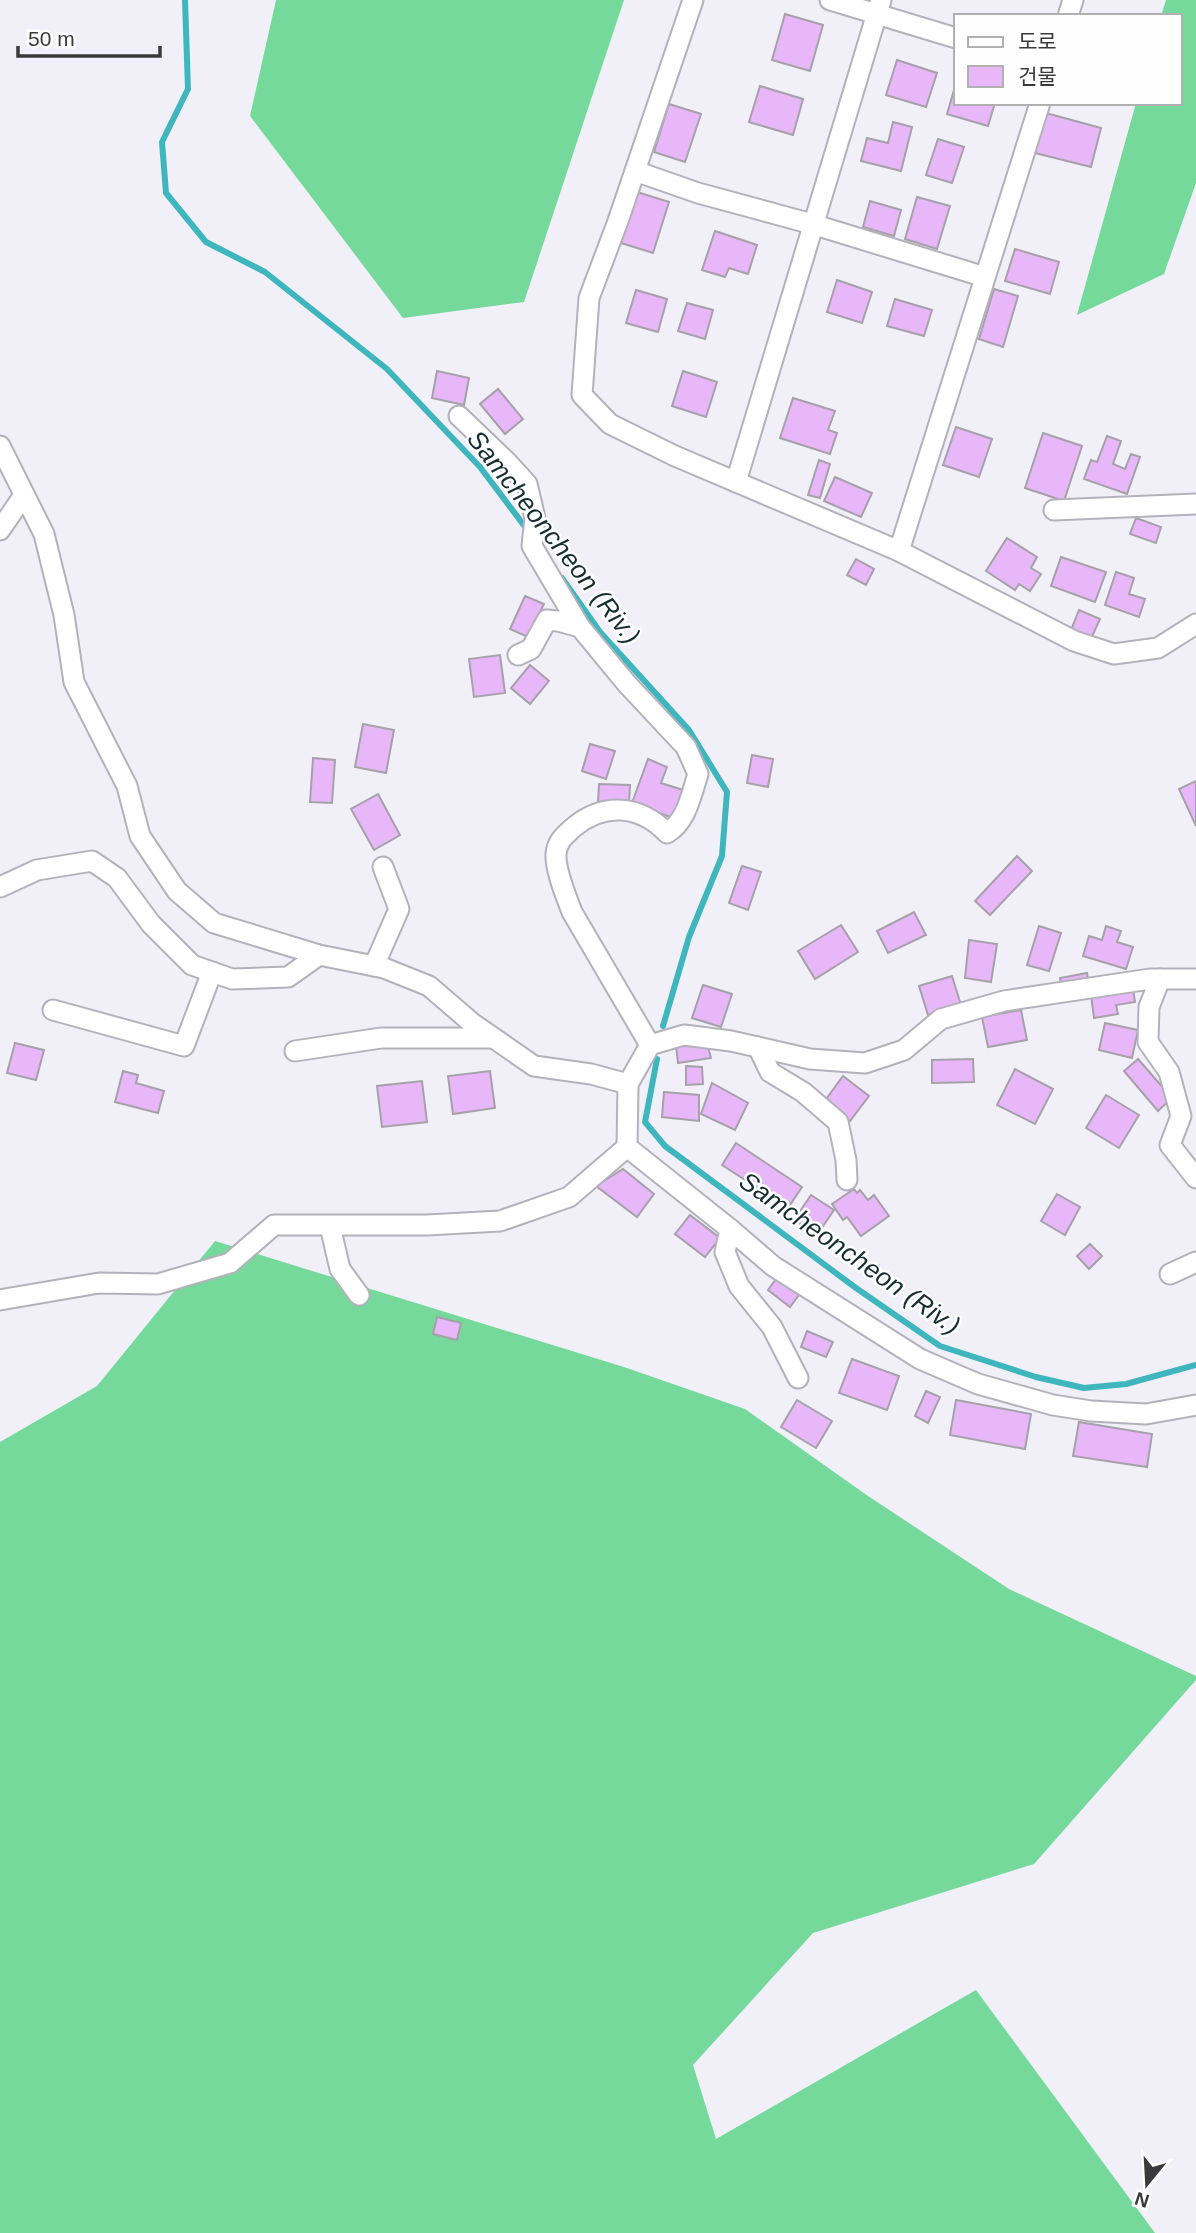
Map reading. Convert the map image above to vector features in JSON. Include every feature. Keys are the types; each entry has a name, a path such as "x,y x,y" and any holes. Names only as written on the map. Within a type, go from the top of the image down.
{"street":[{"path":"693,0 589,298 582,395 610,424 675,456 899,551 1074,641 1114,654 1158,648 1196,624"},
{"path":"830,0 879,7 954,37"},
{"path":"736,482 879,7"},
{"path":"899,551 1039,105"},
{"path":"635,171 698,193 813,224 985,277"},
{"path":"459,416 527,484 535,521 532,546 580,627 627,684 687,747 698,774 683,816 677,827 667,833 655,820 626,809 608,809 580,822 570,830 561,839 556,853 563,888 572,912 650,1045"},
{"path":"0,446 44,534 64,615 74,682 127,786 140,836 177,891 214,923 319,955 374,966 429,986 472,1023 534,1066 591,1074 628,1084"},
{"path":"0,530 24,495"},
{"path":"1054,510 1196,504"},
{"path":"518,655 531,649 547,620 580,627"},
{"path":"0,887 37,870 92,860 117,878 152,924 192,965 232,979 288,977 319,955"},
{"path":"374,966 399,909 383,866"},
{"path":"53,1010 184,1046 212,972"},
{"path":"0,1300 99,1283 158,1284 230,1264 274,1225 427,1225 500,1221 569,1197 628,1147 628,1084 650,1045 684,1035 810,1059 865,1063 904,1050 941,1019 1004,1001 1160,979 1196,979"},
{"path":"1160,979 1149,1007 1147,1042 1169,1072 1181,1116 1170,1145 1196,1178"},
{"path":"295,1051 381,1038 493,1038"},
{"path":"758,1047 770,1072 803,1092 838,1122 847,1180"},
{"path":"628,1147 773,1266 920,1359 978,1384 1053,1405 1146,1414 1196,1405"},
{"path":"330,1226 340,1269 359,1295"},
{"path":"730,1229 725,1252 739,1286 772,1327 798,1378"},
{"path":"1170,1274 1196,1262"}],"green space":[{"path":"276,0 624,0 524,302 403,318 250,116"},
{"path":"1166,0 1196,0 1196,183 1164,274 1077,315 1135,105 1182,105 1182,14 1162,14"},
{"path":"215,1241 624,1367 745,1409 868,1496 1009,1589 1196,1676 1196,1680 1034,1864 813,1933 693,2065 716,2139 976,1990 1155,2233 0,2233 0,1442 97,1386"}],"building":[{"path":"785,14 823,25 810,71 772,60"},
{"path":"897,60 937,73 926,107 886,95"},
{"path":"760,86 803,99 793,135 749,122"},
{"path":"954,90 954,105 994,105 988,126 947,114"},
{"path":"669,104 701,114 685,162 654,152"},
{"path":"1046,113 1101,128 1091,167 1035,153"},
{"path":"893,122 912,127 901,171 861,161 867,138 888,143"},
{"path":"938,139 964,147 952,183 926,175"},
{"path":"637,192 669,202 653,253 621,243"},
{"path":"917,197 950,206 937,249 905,239"},
{"path":"870,201 901,210 894,236 863,227"},
{"path":"715,231 757,245 748,274 729,268 725,277 702,270"},
{"path":"1015,249 1059,262 1050,294 1005,281"},
{"path":"837,280 872,292 862,323 827,312"},
{"path":"994,289 1018,296 1003,347 979,339"},
{"path":"636,290 667,299 658,332 626,323"},
{"path":"895,299 932,310 924,336 887,326"},
{"path":"687,303 713,310 705,339 678,331"},
{"path":"437,371 469,378 464,405 432,398"},
{"path":"683,371 717,382 706,417 672,406"},
{"path":"498,389 523,419 505,434 480,404"},
{"path":"793,398 835,411 828,430 837,433 830,454 780,438"},
{"path":"956,427 992,439 979,477 943,465"},
{"path":"1043,433 1082,446 1064,501 1025,488"},
{"path":"1107,436 1121,441 1113,464 1125,469 1131,454 1140,457 1127,494 1084,479 1091,460 1097,462"},
{"path":"819,460 830,464 820,498 808,495"},
{"path":"835,477 872,493 861,517 824,501"},
{"path":"1136,518 1161,527 1156,543 1130,534"},
{"path":"1007,538 1037,557 1031,568 1041,574 1030,591 1019,584 1015,590 986,571"},
{"path":"1061,557 1106,572 1095,602 1051,586"},
{"path":"856,559 874,569 866,585 847,575"},
{"path":"1116,572 1134,578 1129,594 1145,599 1139,617 1105,605"},
{"path":"525,596 544,604 528,637 510,629"},
{"path":"1079,610 1100,619 1091,639 1071,630"},
{"path":"500,655 505,693 474,697 469,659"},
{"path":"530,665 549,681 530,704 511,688"},
{"path":"363,724 394,730 386,773 355,767"},
{"path":"590,744 615,751 606,779 582,771"},
{"path":"752,755 773,759 768,787 747,783"},
{"path":"313,758 335,760 332,803 310,802"},
{"path":"648,759 667,767 661,783 683,790 673,818 632,803"},
{"path":"1196,781 1196,826 1179,789"},
{"path":"599,784 630,785 629,804 598,802"},
{"path":"378,794 400,835 374,850 351,809"},
{"path":"1017,856 1032,871 990,915 975,901"},
{"path":"742,866 761,872 748,910 729,903"},
{"path":"914,912 926,935 888,953 877,931"},
{"path":"841,925 858,952 815,979 798,951"},
{"path":"1039,926 1061,933 1049,971 1027,965"},
{"path":"1106,926 1121,931 1117,942 1133,947 1126,969 1083,956 1089,936 1102,940"},
{"path":"969,940 997,944 991,982 965,978"},
{"path":"1087,973 1089,985 1062,990 1060,978"},
{"path":"952,976 961,1005 928,1015 919,986"},
{"path":"703,985 732,994 721,1027 692,1018"},
{"path":"1133,989 1135,1002 1116,1005 1118,1014 1094,1018 1091,995"},
{"path":"1021,1010 1027,1040 988,1047 982,1017"},
{"path":"1105,1023 1138,1030 1132,1058 1099,1050"},
{"path":"15,1043 44,1050 36,1080 7,1073"},
{"path":"707,1043 711,1058 678,1063 676,1046"},
{"path":"973,1059 974,1082 932,1083 932,1060"},
{"path":"1138,1059 1172,1098 1158,1111 1124,1071"},
{"path":"686,1066 702,1067 703,1084 686,1085"},
{"path":"1015,1069 1053,1089 1035,1124 997,1105"},
{"path":"123,1071 138,1075 136,1083 164,1091 158,1113 115,1102"},
{"path":"490,1071 495,1108 453,1114 448,1076"},
{"path":"843,1076 869,1096 850,1121 824,1102"},
{"path":"422,1081 427,1122 382,1127 377,1086"},
{"path":"712,1083 748,1103 735,1130 701,1114"},
{"path":"664,1092 699,1095 699,1121 662,1117"},
{"path":"1106,1095 1139,1115 1119,1148 1086,1128"},
{"path":"736,1143 802,1187 788,1208 722,1165"},
{"path":"623,1169 654,1194 637,1217 596,1186"},
{"path":"854,1189 857,1193 860,1190 868,1200 874,1195 889,1216 861,1236 847,1217 843,1220 832,1204"},
{"path":"1057,1194 1080,1207 1065,1235 1041,1221"},
{"path":"811,1195 834,1210 817,1235 794,1220"},
{"path":"690,1215 720,1238 705,1257 675,1234"},
{"path":"1090,1244 1102,1256 1089,1269 1077,1256"},
{"path":"776,1279 799,1295 790,1307 768,1290"},
{"path":"437,1317 461,1323 457,1340 433,1334"},
{"path":"807,1331 833,1342 826,1357 801,1347"},
{"path":"852,1359 899,1376 887,1410 839,1393"},
{"path":"926,1391 940,1397 928,1423 915,1416"},
{"path":"797,1400 832,1421 816,1448 781,1427"},
{"path":"956,1400 1031,1414 1025,1449 950,1435"},
{"path":"1079,1422 1152,1434 1147,1467 1073,1456"}],"waterway":[{"name":"Samcheoncheon (Riv.)","path":"185,0 188,89 162,142 166,193 206,242 265,272 387,369 480,467 529,532"},
{"name":"Samcheoncheon (Riv.)","path":"562,578 600,632 689,730 727,792 722,856 689,937 663,1026"},
{"name":"Samcheoncheon (Riv.)","path":"657,1059 645,1122 665,1146 856,1288 940,1346 1036,1377 1084,1388 1126,1384 1196,1365"}]}
